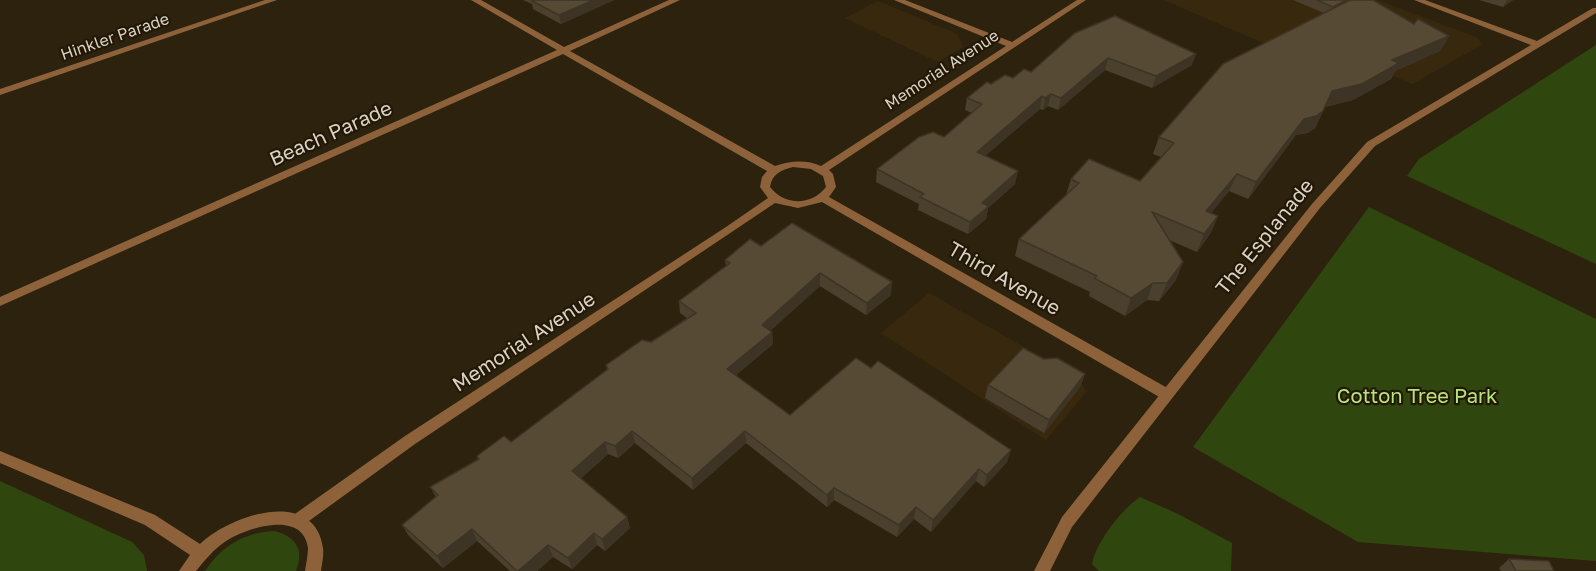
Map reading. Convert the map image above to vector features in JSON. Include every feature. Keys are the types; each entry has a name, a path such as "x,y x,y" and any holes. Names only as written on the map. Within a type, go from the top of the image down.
{"street":[{"name":"Hinkler Parade","path":"0,92 273,0"},
{"path":"475,0 774,170"},
{"name":"Beach Parade","path":"0,302 676,0"},
{"path":"898,0 1011,45"},
{"name":"Memorial Avenue","path":"822,170 1082,0"},
{"path":"1418,0 1539,45"},
{"name":"The Esplanade","path":"1042,571 1067,522 1316,206 1371,144 1596,10"},
{"path":"793,164 813,166 828,174 831,187 822,198 803,204 783,202 774,199 765,187 765,181 774,170 793,164"},
{"name":"Third Avenue","path":"822,198 1166,394"},
{"name":"Memorial Avenue","path":"297,521 410,440 774,199"},
{"path":"0,457 150,520 201,553"},
{"path":"187,571 201,553 219,537 250,522 280,517 297,521 309,529 316,540 317,555 313,571"}],"shaded area":[{"path":"1164,0 1377,0 1476,37 1483,44 1412,84 1295,33 1270,46"},
{"path":"878,1 957,34 963,47 938,62 845,18"},
{"path":"929,293 1080,379 1086,392 1046,440 881,333"}],"green space":[{"path":"1596,45 1596,264 1407,176 1419,159"},
{"name":"Cotton Tree Park","path":"1369,207 1596,319 1596,561 1358,542 1193,447"},
{"path":"0,481 132,542 144,555 147,571 0,571"},
{"path":"1140,497 1232,543 1231,571 1099,571 1092,564 1104,536 1118,518"},
{"path":"274,531 288,536 299,550 296,571 205,571 219,554 234,542 263,532"}],"building":[{"path":"594,0 559,15 532,1"},
{"path":"1317,0 1346,0 1333,7"},
{"path":"1350,0 1373,0 1414,24 1418,19 1449,36 1392,60 1399,63 1362,84 1332,91 1323,111 1316,116 1304,119 1256,182 1237,174 1206,211 1218,216 1204,234 1152,212 1183,262 1167,283 1153,283 1131,298 1094,278 1097,276 1019,239 1079,183 1071,179 1089,159 1140,181 1174,143 1159,137 1223,64"},
{"path":"1115,16 1196,54 1156,76 1108,58 1061,98 1051,94 1045,98 1042,96 977,152 1018,171 982,203 989,206 970,222 920,197 924,194 877,169 919,137 933,132 944,137 982,104 967,98 987,82 991,84 1005,75 1013,78 1024,69 1031,72 1075,33"},
{"path":"792,223 892,282 867,303 820,273 762,325 772,332 727,369 790,415 856,358 871,368 878,361 1011,450 987,475 979,469 933,520 916,507 899,525 834,488 827,495 745,431 692,478 632,431 615,446 605,442 572,471 627,517 602,539 594,533 568,558 548,545 517,571 472,529 437,556 402,525 438,495 430,487 479,459 477,456 504,436 511,442 608,369 606,365 642,340 651,342 696,313 679,301 730,263 725,260 750,239 761,246"},
{"path":"1023,348 1044,359 1057,358 1085,374 1049,420 988,385"},
{"path":"1509,559 1549,561 1554,571 1516,571"}]}
